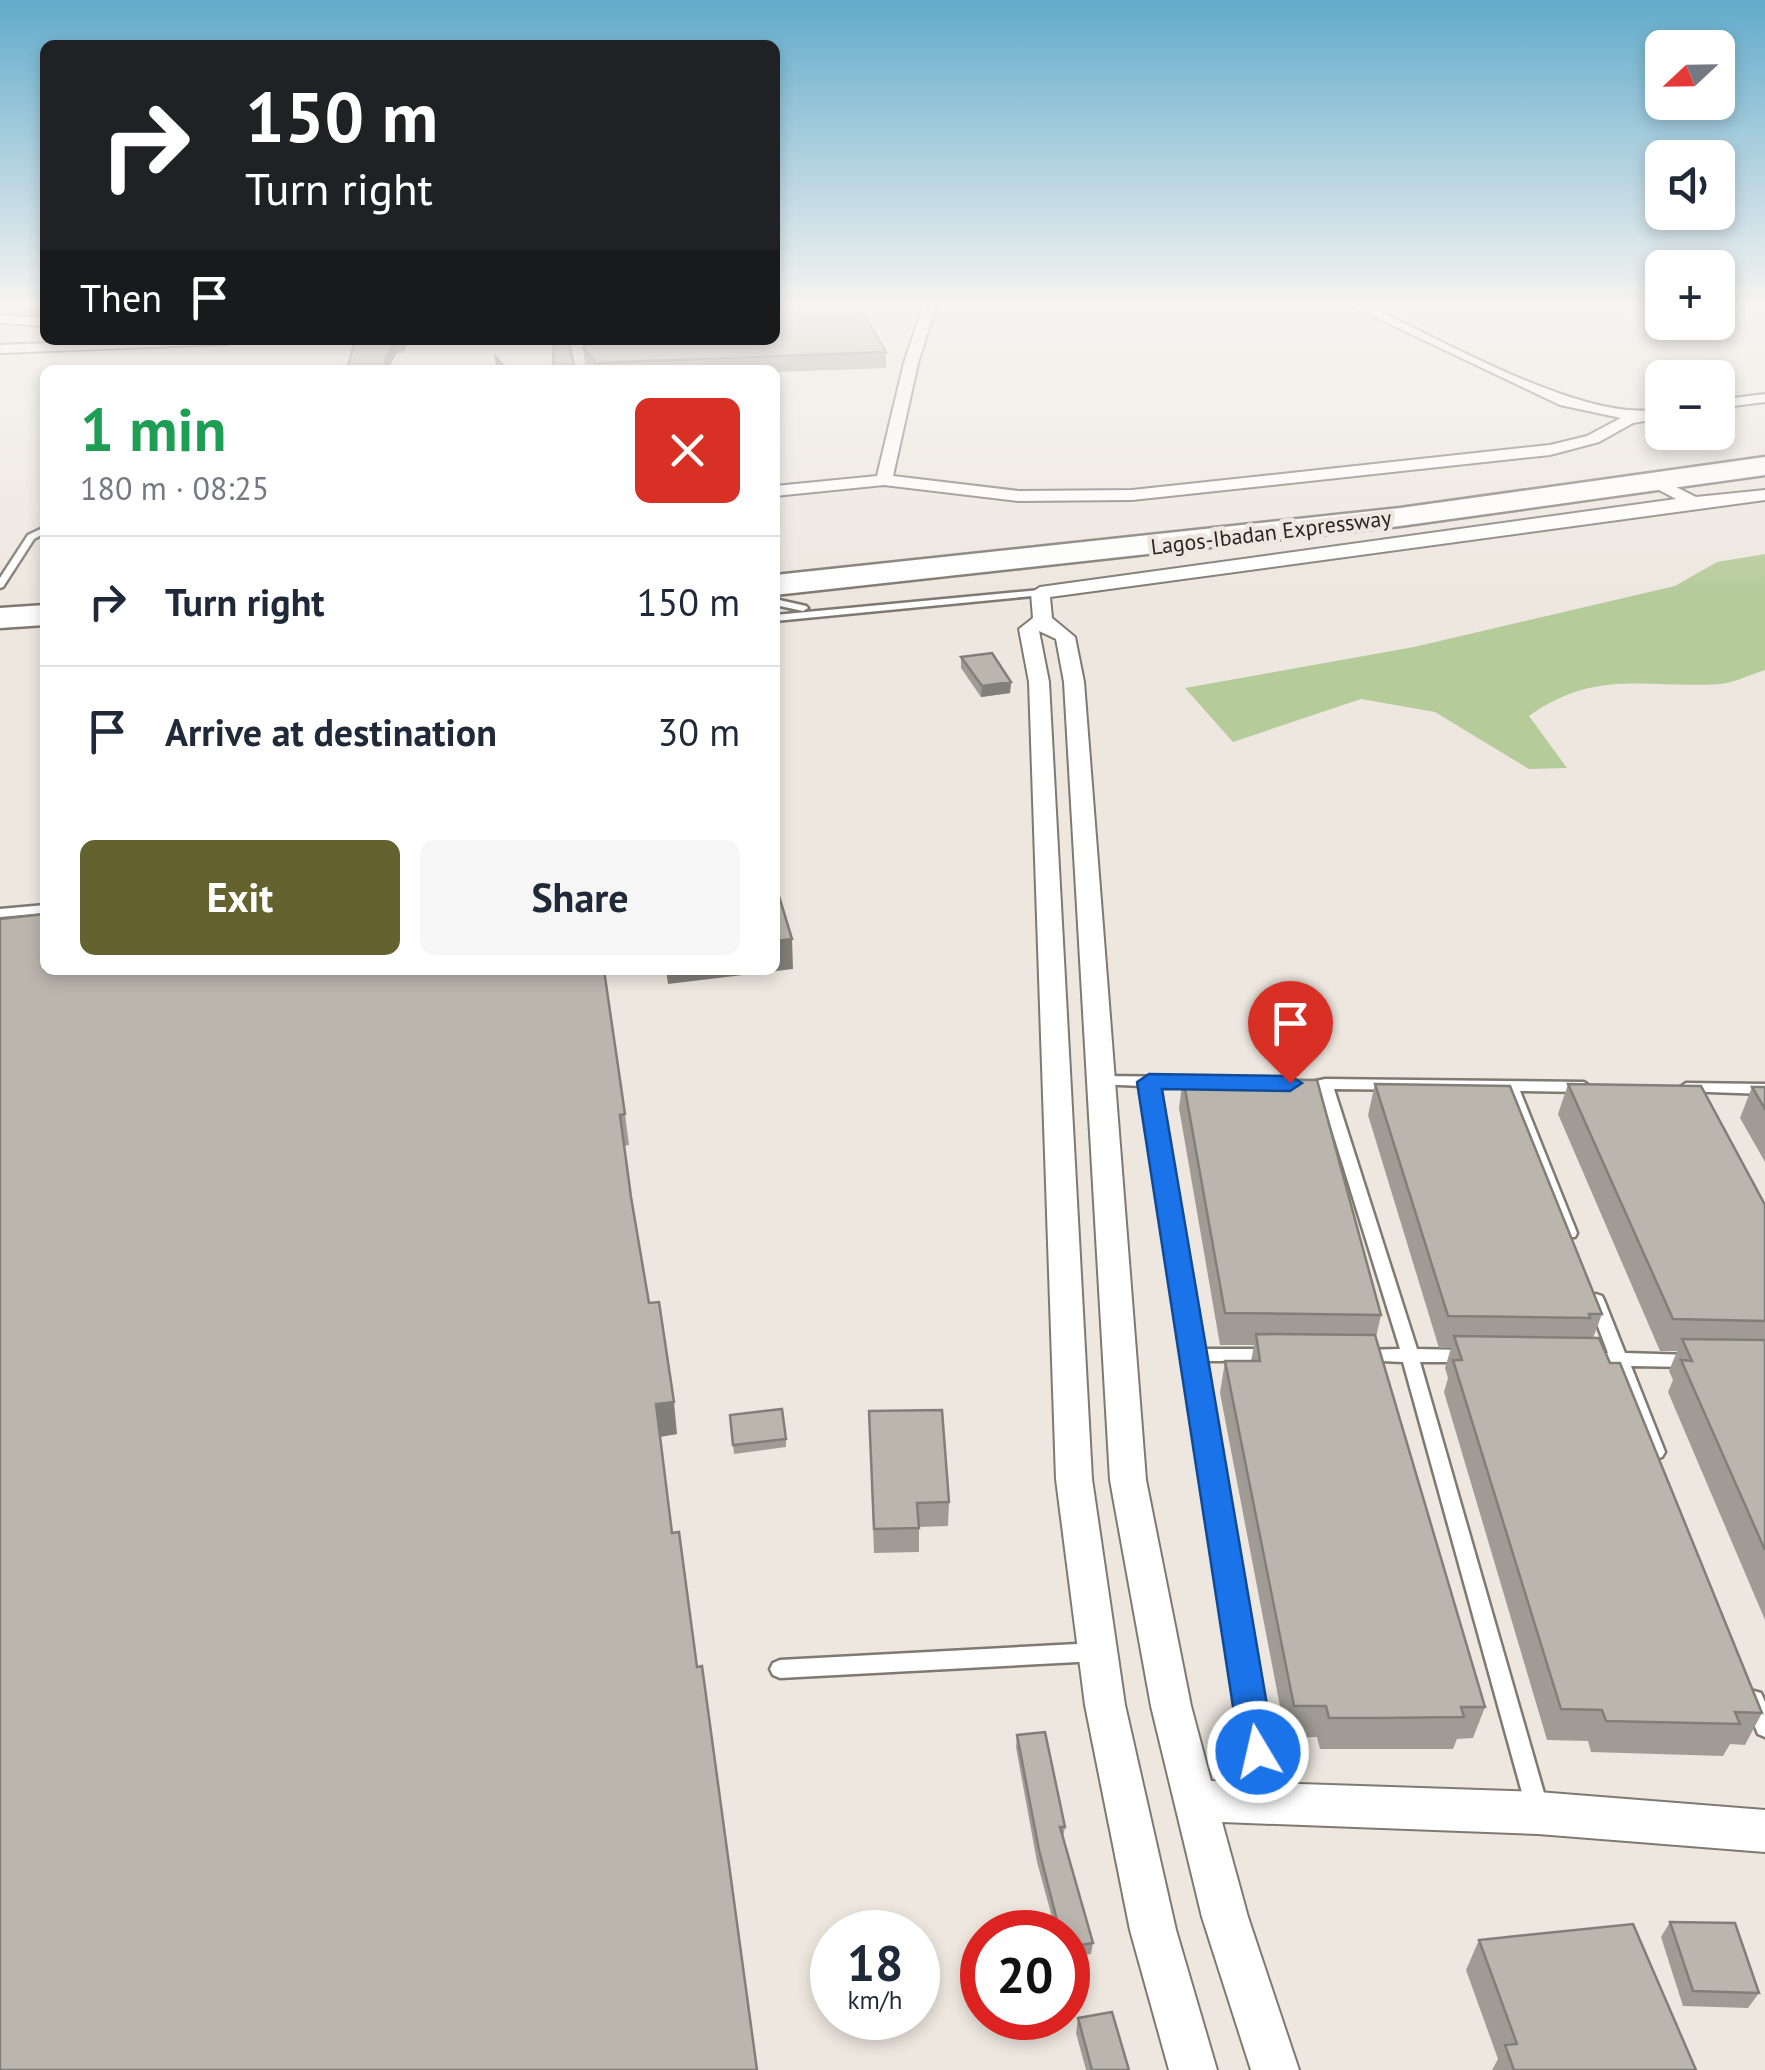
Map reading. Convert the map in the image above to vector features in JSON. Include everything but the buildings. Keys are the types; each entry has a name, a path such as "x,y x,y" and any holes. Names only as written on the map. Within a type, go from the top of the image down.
{"highway":[{"name":"Lagos-Ibadan Expressway","path":"780,554 1327,499 1765,443"},
{"name":"Lagos-Ibadan Expressway","path":"780,585 1361,522 1765,466"},
{"path":"0,618 40,614"},
{"path":"0,644 40,641"}],"street":[{"path":"884,480 902,403"},
{"path":"1568,403 1645,418"},
{"path":"780,490 884,480 1019,496 1217,488 1550,450 1593,439 1636,416"},
{"path":"1654,481 1693,502"},
{"path":"1041,606 1693,502 1765,495"},
{"path":"1041,606 1065,637 1074,682 1128,1480 1171,1706 1225,1917 1275,2070"},
{"path":"1041,606 1028,638 1039,682 1074,1479 1097,1652 1153,1930 1193,2070"},
{"path":"1195,1801 1538,1813 1765,1832"}],"lane":[{"path":"0,585 4,572 31,537 40,532"},
{"path":"780,603 834,611"},
{"path":"780,617 834,611 1041,606"},
{"path":"0,913 40,909"},
{"path":"1100,1081 1208,1082"},
{"path":"1149,1082 1258,1752 1257,1804"},
{"path":"1538,1813 1410,1355 1315,1084 1609,1088"},
{"path":"1511,1086 1576,1250"},
{"path":"1668,1088 1765,1090"},
{"path":"1590,1286 1663,1470"},
{"path":"1192,1355 1292,1355"},
{"path":"1351,1355 1486,1357"},
{"path":"1581,1359 1710,1361"},
{"path":"780,1669 1097,1652"},
{"path":"1750,1690 1765,1727"}],"green space":[{"path":"1765,554 1765,670 1720,684 1599,686 1553,701 1529,716 1567,768 1529,769 1435,712 1361,699 1233,742 1185,688 1414,647 1675,586 1717,562"}],"route":[{"path":"1258,1752 1149,1082 1290,1083"}]}
